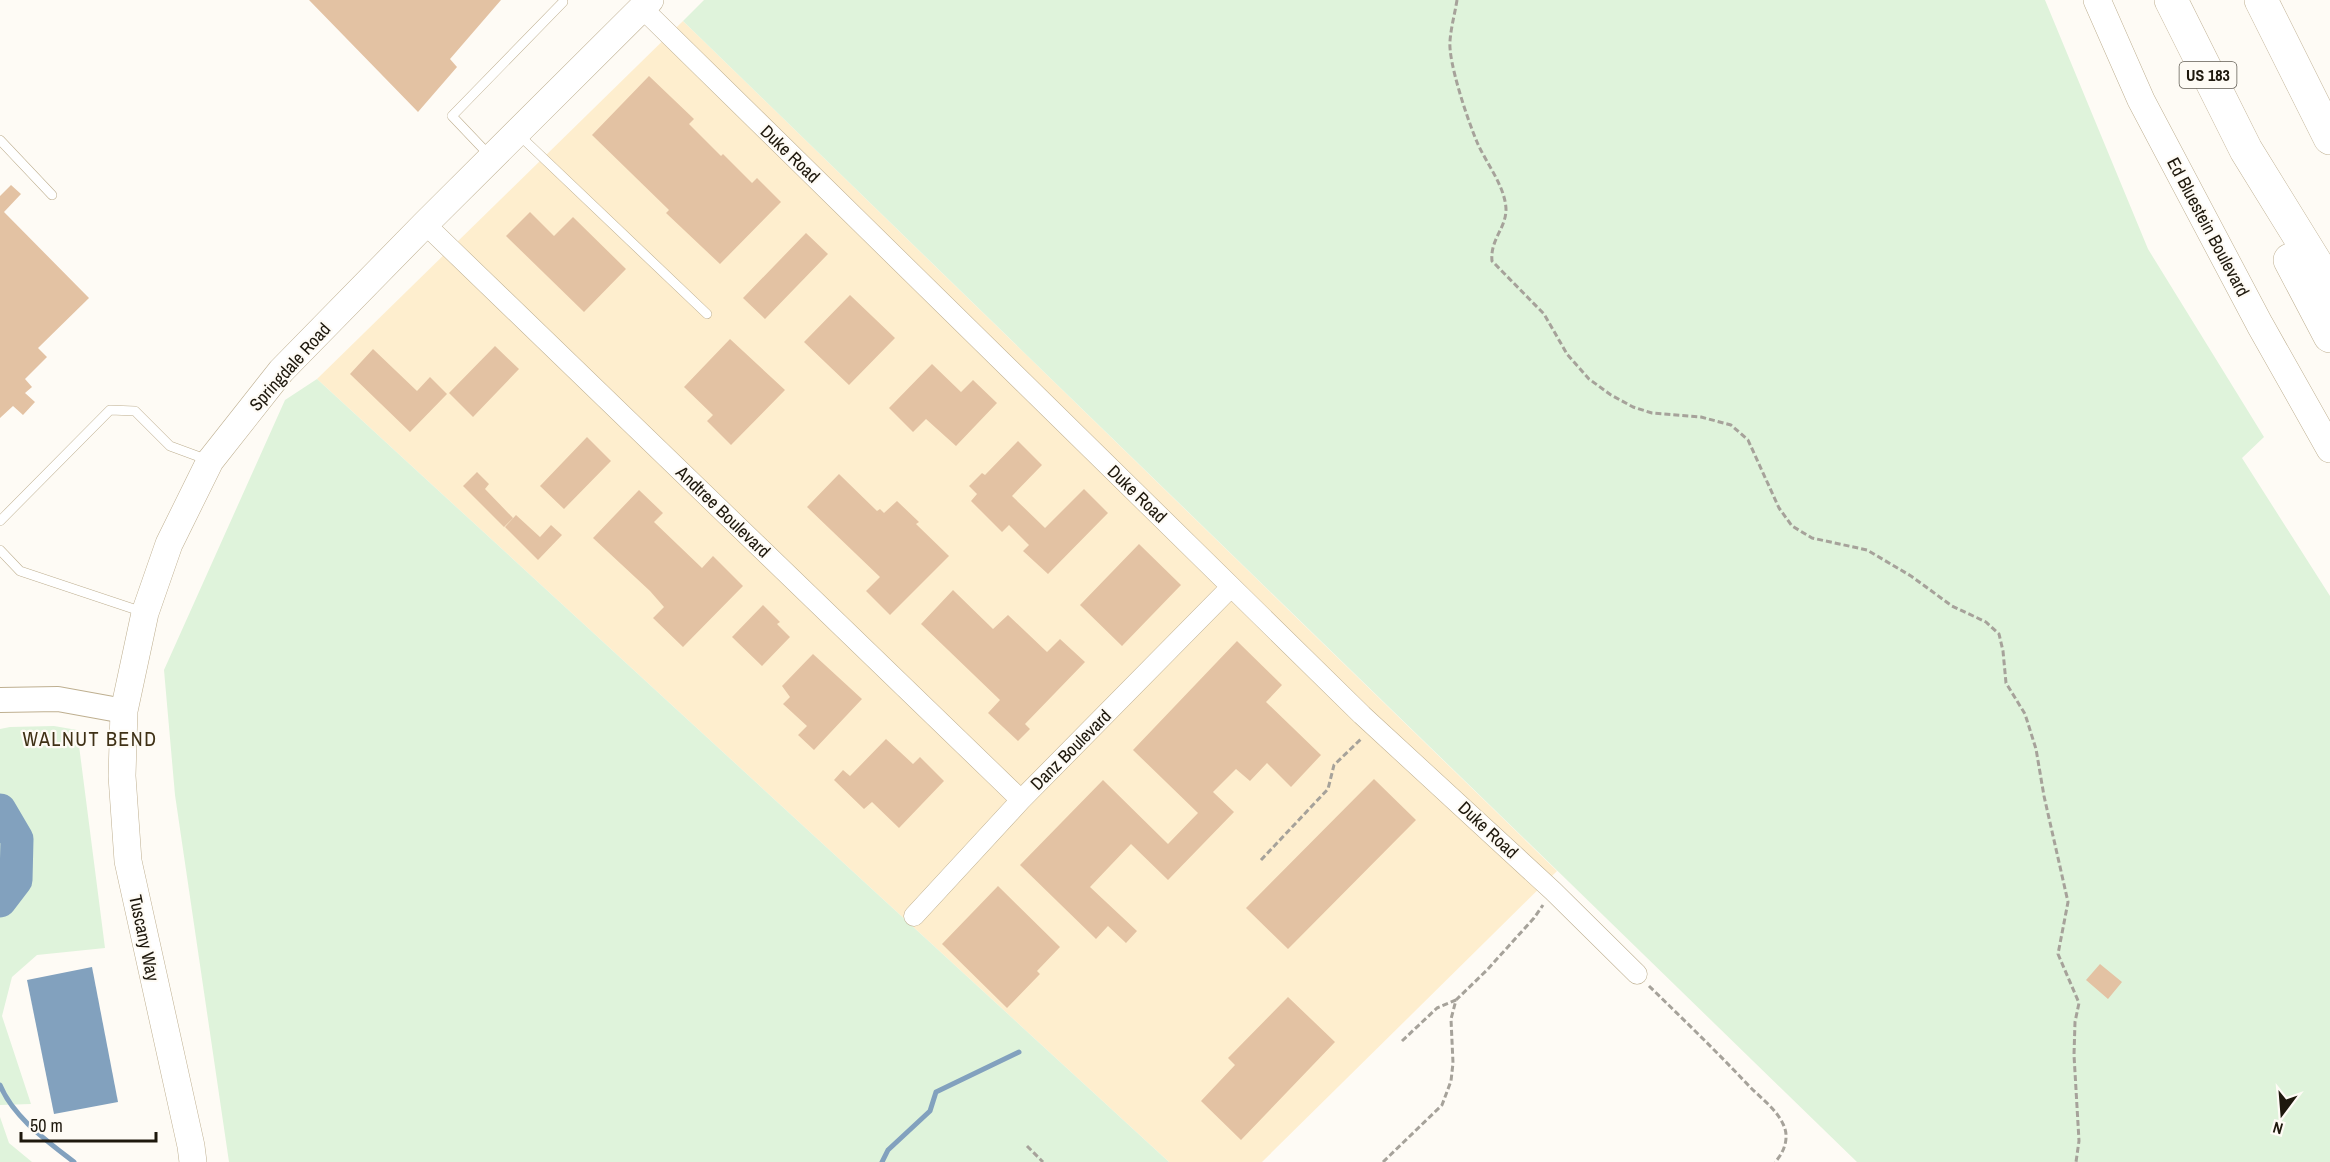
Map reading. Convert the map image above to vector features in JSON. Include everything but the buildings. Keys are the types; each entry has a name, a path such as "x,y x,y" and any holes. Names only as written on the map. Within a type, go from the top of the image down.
{"highway":[{"name":"US 183","path":"2171,0 2246,150 2330,286"},
{"path":"2267,13 2330,106"},
{"path":"2267,13 2330,138"},
{"path":"2246,150 2279,239 2330,336"}],"main road":[{"name":"Ed Bluestein Boulevard","path":"2097,0 2141,100 2260,325 2330,449"},
{"name":"Springdale Road","path":"124,711 145,613 169,544 210,461 282,371 425,224 646,4"},
{"name":"Tuscany Way","path":"124,711 122,776 128,861 193,1162"}],"street":[{"name":"Duke Road","path":"646,4 1374,726 1553,891 1637,974"},
{"name":"Andtree Boulevard","path":"425,224 1021,801"},
{"name":"Danz Boulevard","path":"914,916 1021,801 1232,587"},
{"path":"0,700 58,699 124,711"}],"lane":[{"path":"492,158 452,116 563,2"},
{"path":"516,133 707,314"},
{"path":"0,140 52,195"},
{"path":"0,521 110,410 135,411 170,446 210,461"},
{"path":"0,550 20,570 145,613"}],"path":[{"path":"1457,0 1450,43 1452,59 1476,140 1501,190 1506,208 1504,223 1491,248 1491,261 1544,314 1567,354 1589,379 1633,407 1652,413 1701,417 1731,425 1748,440 1779,508 1792,526 1812,538 1868,550 1911,576 1952,606 1986,622 1999,634 2006,683 2025,714 2036,750 2068,902 2058,954 2079,1003 2075,1022 2074,1055 2079,1141 2076,1162"},
{"path":"1261,860 1328,789 1334,765 1374,726"},
{"path":"1402,1041 1437,1008 1456,1000 1534,918 1553,891"},
{"path":"1637,974 1733,1069 1784,1125 1786,1140 1782,1155 1775,1162"},
{"path":"1383,1162 1442,1105 1451,1081 1453,1063 1451,1019 1456,1000"},
{"path":"1027,1146 1042,1162"}],"shaded area":[{"path":"683,21 1557,871 1262,1162 1169,1162 317,379"}],"green space":[{"path":"704,0 2045,0 2148,249 2264,437 2242,458 2330,596 2330,1162 1857,1162 683,21"},
{"path":"317,379 1169,1162 229,1162 175,795 164,670 285,400"},
{"path":"54,726 77,730 105,948 37,955 12,977 2,1016 31,1104 0,1105 0,729"},
{"path":"0,1117 9,1143 32,1162 0,1162"}],"water":[{"path":"92,967 118,1102 54,1114 27,980"}],"waterway":[{"path":"0,810 17,839 16,880 0,901"},
{"path":"882,1162 888,1150 930,1111 936,1092 1019,1052"},
{"path":"0,1085 13,1108 22,1118 74,1162"}],"district":[{"name":"WALNUT BEND","path":"90,739"}]}
